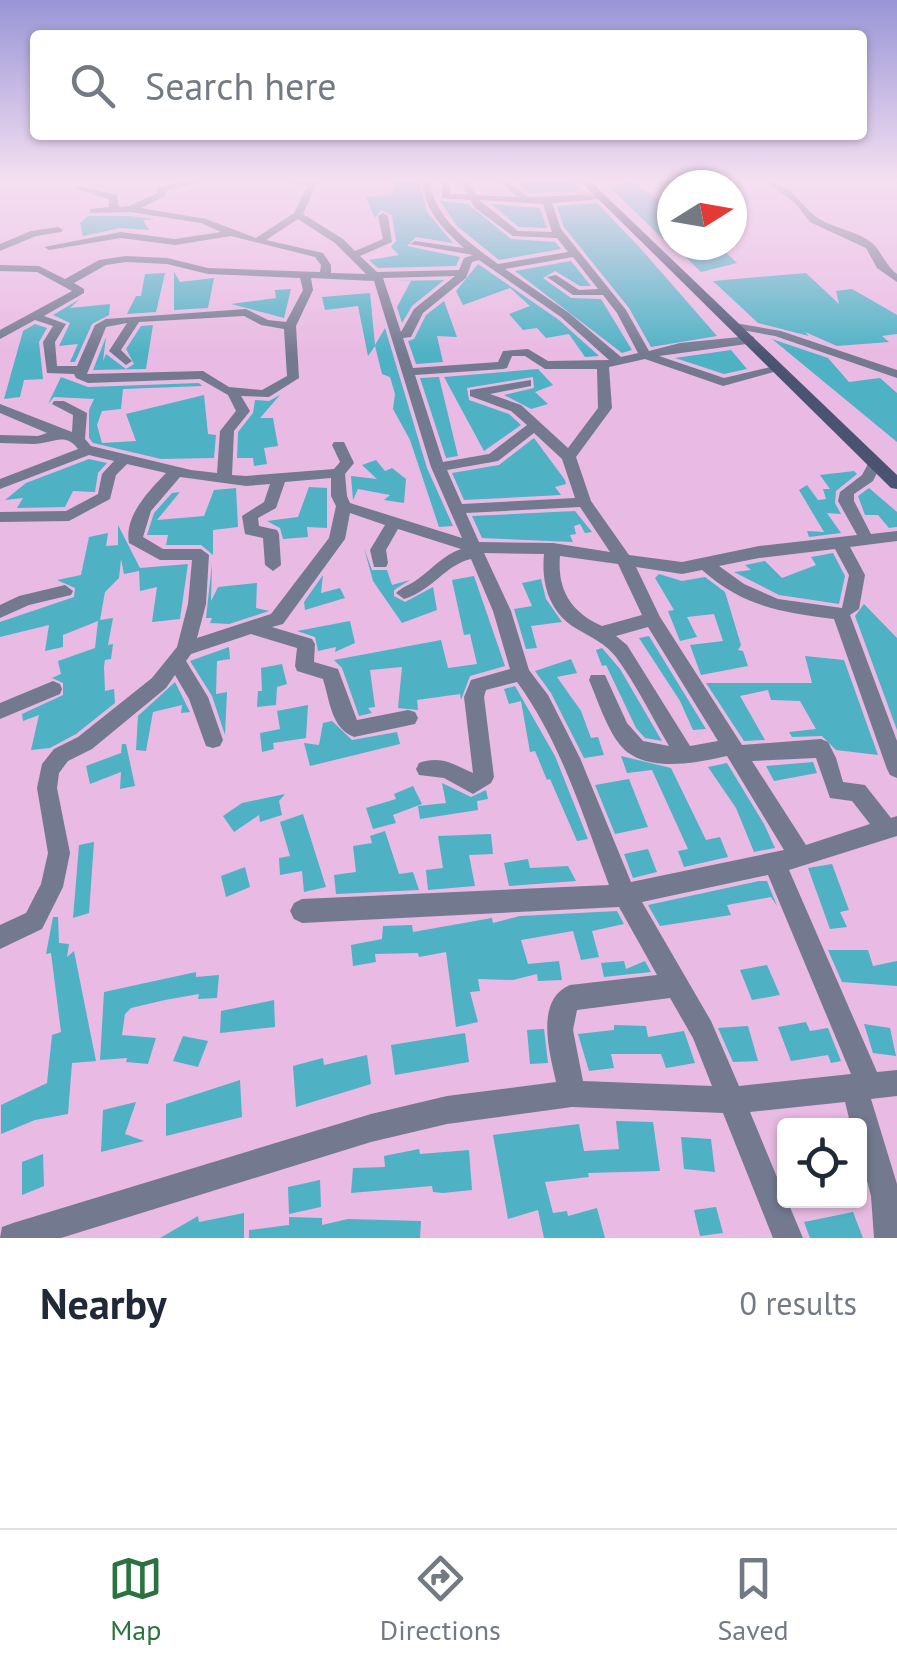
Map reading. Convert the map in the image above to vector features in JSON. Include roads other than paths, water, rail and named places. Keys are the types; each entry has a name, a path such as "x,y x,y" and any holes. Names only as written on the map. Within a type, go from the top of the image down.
{"street":[{"path":"49,247 97,239 96,258 162,260 208,271 325,277 463,273"},
{"path":"153,239 175,242 198,239"},
{"path":"253,239 319,256 326,265 325,277"},
{"path":"331,239 374,277 438,467 502,611 521,674 541,700 572,764 625,895 678,985 734,1100 788,1238"},
{"path":"353,255 388,239"},
{"path":"461,239 563,314 610,363"},
{"path":"562,239 606,292 645,355 723,382 775,370"},
{"path":"645,239 750,340 775,370 897,484"},
{"path":"854,239 870,246 881,266 897,279"},
{"path":"415,244 477,254"},
{"path":"395,337 407,334 418,310 463,273 468,260 477,254"},
{"path":"497,267 574,254"},
{"path":"66,283 108,260"},
{"path":"0,268 39,269 80,291 0,335"},
{"path":"290,326 265,323 246,312 100,326 80,375 88,379 204,375 234,393 264,394 294,378 290,326 308,290 305,275"},
{"path":"552,278 577,293 606,292"},
{"path":"33,316 60,324 50,342 51,370 80,370"},
{"path":"126,361 115,351 136,320"},
{"path":"735,326 777,333 897,374"},
{"path":"406,372 503,365 506,354 517,351 530,352 545,365 610,363 750,340"},
{"path":"569,457 605,408 610,363"},
{"path":"526,383 474,393 516,408 569,457 584,502 625,561 652,619 800,857"},
{"path":"224,478 227,431 243,411 234,393"},
{"path":"58,404 80,412 83,444"},
{"path":"0,408 83,444 176,472 278,481 338,473"},
{"path":"438,467 492,458 533,427"},
{"path":"0,438 39,440 62,432"},
{"path":"0,484 83,444"},
{"path":"339,445 346,463 338,473 338,496 344,506 472,550"},
{"path":"0,517 68,516 98,502 105,496 109,474 125,458"},
{"path":"867,540 846,501 848,492 868,478 875,463"},
{"path":"176,472 150,501 134,532 135,539 160,554 201,555 197,604 182,656 213,740"},
{"path":"272,565 271,534 251,530 250,516 271,505 278,481"},
{"path":"456,510 584,502"},
{"path":"0,937 34,922 52,887 59,852 47,788 49,770 61,754 85,742 182,656 277,619 337,539 344,506"},
{"path":"380,563 378,550 394,522"},
{"path":"404,592 424,587 446,560 472,550 553,549 682,568 760,552 897,536"},
{"path":"840,544 857,575 850,609"},
{"path":"553,549 552,592 569,618 601,633 621,650 684,753"},
{"path":"707,565 728,584 742,590 799,610 841,614 897,769"},
{"path":"0,612 25,600 65,591"},
{"path":"601,633 652,619"},
{"path":"254,629 306,644 304,666 331,674 346,723 354,729 408,718"},
{"path":"426,769 447,769 473,786 484,778 474,697 478,685 521,674"},
{"path":"302,911 625,895 800,857 892,827 858,792 837,790 830,781 828,756 821,748 646,756 632,748 598,680"},
{"path":"0,711 53,689"},
{"path":"774,862 873,1085 890,1238"},
{"path":"572,1094 560,1019 562,1005 570,998 678,985"},
{"path":"13,1238 371,1128 447,1110 572,1094 734,1100 873,1085"}]}
